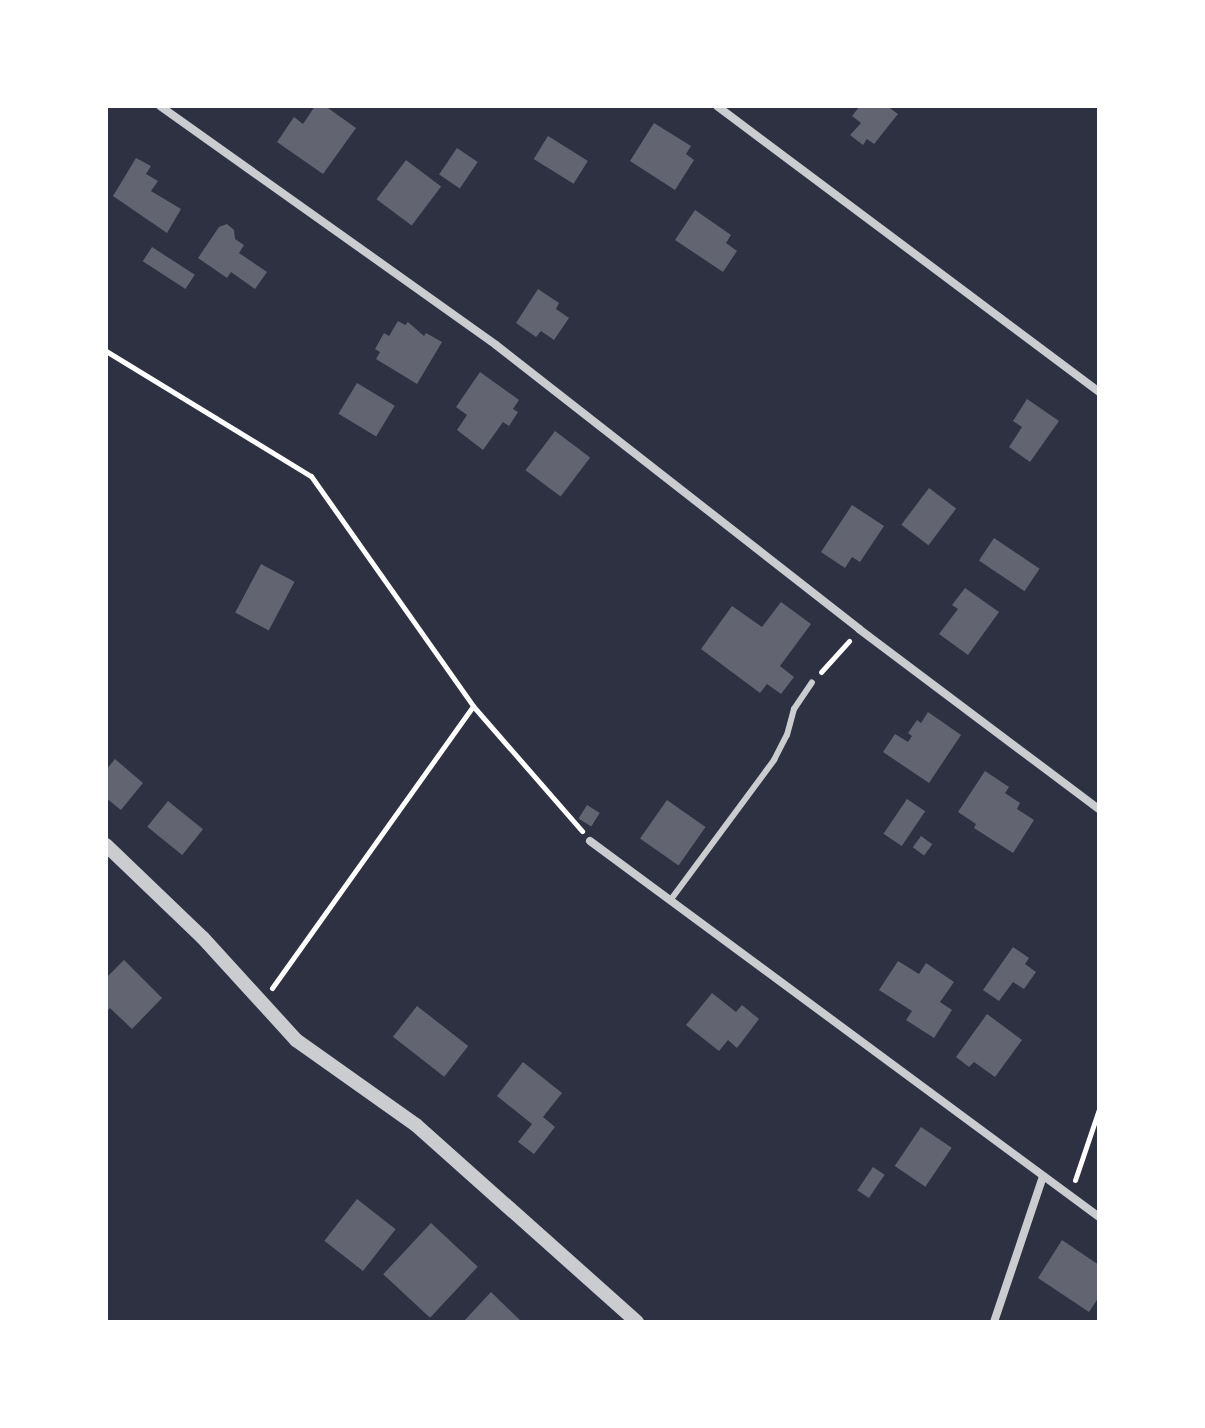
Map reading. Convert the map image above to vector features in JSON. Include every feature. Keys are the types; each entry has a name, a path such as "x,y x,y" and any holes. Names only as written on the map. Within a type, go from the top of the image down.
{"street":[{"path":"160,106 496,345 859,629 1099,809"},
{"path":"717,106 1099,392"},
{"path":"590,841 672,898 1099,1217"},
{"path":"106,845 203,938 296,1040 416,1125 637,1322"},
{"path":"994,1322 1043,1176"}],"lane":[{"path":"672,898 774,760 787,735 794,709 812,682"}],"path":[{"path":"106,351 311,476 473,706 590,841"},
{"path":"812,682 859,629"},
{"path":"262,1002 473,706"},
{"path":"1070,1196 1099,1109"}],"building":[{"path":"315,106 325,106 356,128 323,174 277,142 294,117 303,124"},
{"path":"860,106 887,106 898,114 874,144 867,139 863,145 850,135 861,123 852,116"},
{"path":"654,123 691,146 686,154 694,160 675,190 630,161"},
{"path":"548,136 588,161 574,184 534,159"},
{"path":"457,148 478,162 460,189 439,175"},
{"path":"136,158 151,166 146,174 158,181 151,191 181,209 167,233 113,196"},
{"path":"406,160 441,186 412,226 377,199"},
{"path":"695,210 731,235 726,243 737,251 723,272 675,240"},
{"path":"227,224 234,230 235,239 244,245 239,253 267,272 255,289 231,272 227,278 198,258 219,227"},
{"path":"152,247 195,275 186,289 143,261"},
{"path":"538,289 559,303 556,309 569,318 554,340 541,331 536,337 516,323"},
{"path":"398,321 405,325 408,322 424,336 426,333 442,342 417,384 376,359 380,352 375,349 384,333 389,336"},
{"path":"480,372 519,400 513,409 518,412 509,426 503,422 483,450 457,430 467,415 456,407"},
{"path":"357,383 395,406 376,437 338,414"},
{"path":"1027,399 1059,421 1030,462 1009,447 1022,427 1013,421"},
{"path":"555,431 590,457 561,497 526,470"},
{"path":"929,488 956,508 928,545 901,525"},
{"path":"852,505 884,526 860,562 852,557 845,568 821,552"},
{"path":"994,538 1040,569 1024,591 979,560"},
{"path":"261,564 295,582 269,630 235,613"},
{"path":"965,588 999,612 968,655 939,634 958,609 952,605"},
{"path":"781,602 811,624 780,666 794,677 781,694 767,684 760,693 701,649 732,606 762,627"},
{"path":"928,712 961,735 929,783 883,752 895,734 908,742 912,736 908,733 917,720 921,723"},
{"path":"115,759 143,783 121,810 106,798 106,770"},
{"path":"985,771 1009,787 1005,793 1020,803 1017,809 1034,820 1013,853 974,828 976,824 958,812"},
{"path":"907,799 925,811 902,846 884,834"},
{"path":"667,800 706,827 679,865 640,839"},
{"path":"168,801 203,829 182,855 147,827"},
{"path":"587,805 600,813 591,827 579,819"},
{"path":"921,836 932,844 924,856 913,847"},
{"path":"1013,947 1029,958 1025,964 1036,972 1024,989 1013,982 999,1001 983,990"},
{"path":"124,960 162,998 132,1029 110,1008 106,1012 106,978"},
{"path":"898,961 919,974 926,963 954,982 940,1002 952,1010 934,1038 906,1020 912,1011 879,990"},
{"path":"712,993 736,1012 742,1005 759,1019 737,1048 728,1040 719,1051 686,1025"},
{"path":"417,1006 468,1046 444,1077 393,1037"},
{"path":"987,1014 1022,1040 995,1077 974,1062 969,1067 956,1057"},
{"path":"523,1062 562,1093 543,1117 555,1127 534,1154 518,1142 532,1124 497,1096"},
{"path":"921,1127 952,1148 925,1187 895,1166"},
{"path":"873,1167 885,1175 869,1198 857,1190"},
{"path":"357,1199 396,1229 363,1271 324,1241"},
{"path":"431,1223 478,1267 430,1318 383,1274"},
{"path":"1062,1240 1099,1265 1099,1297 1089,1312 1038,1278"},
{"path":"491,1292 522,1322 463,1322"}]}
